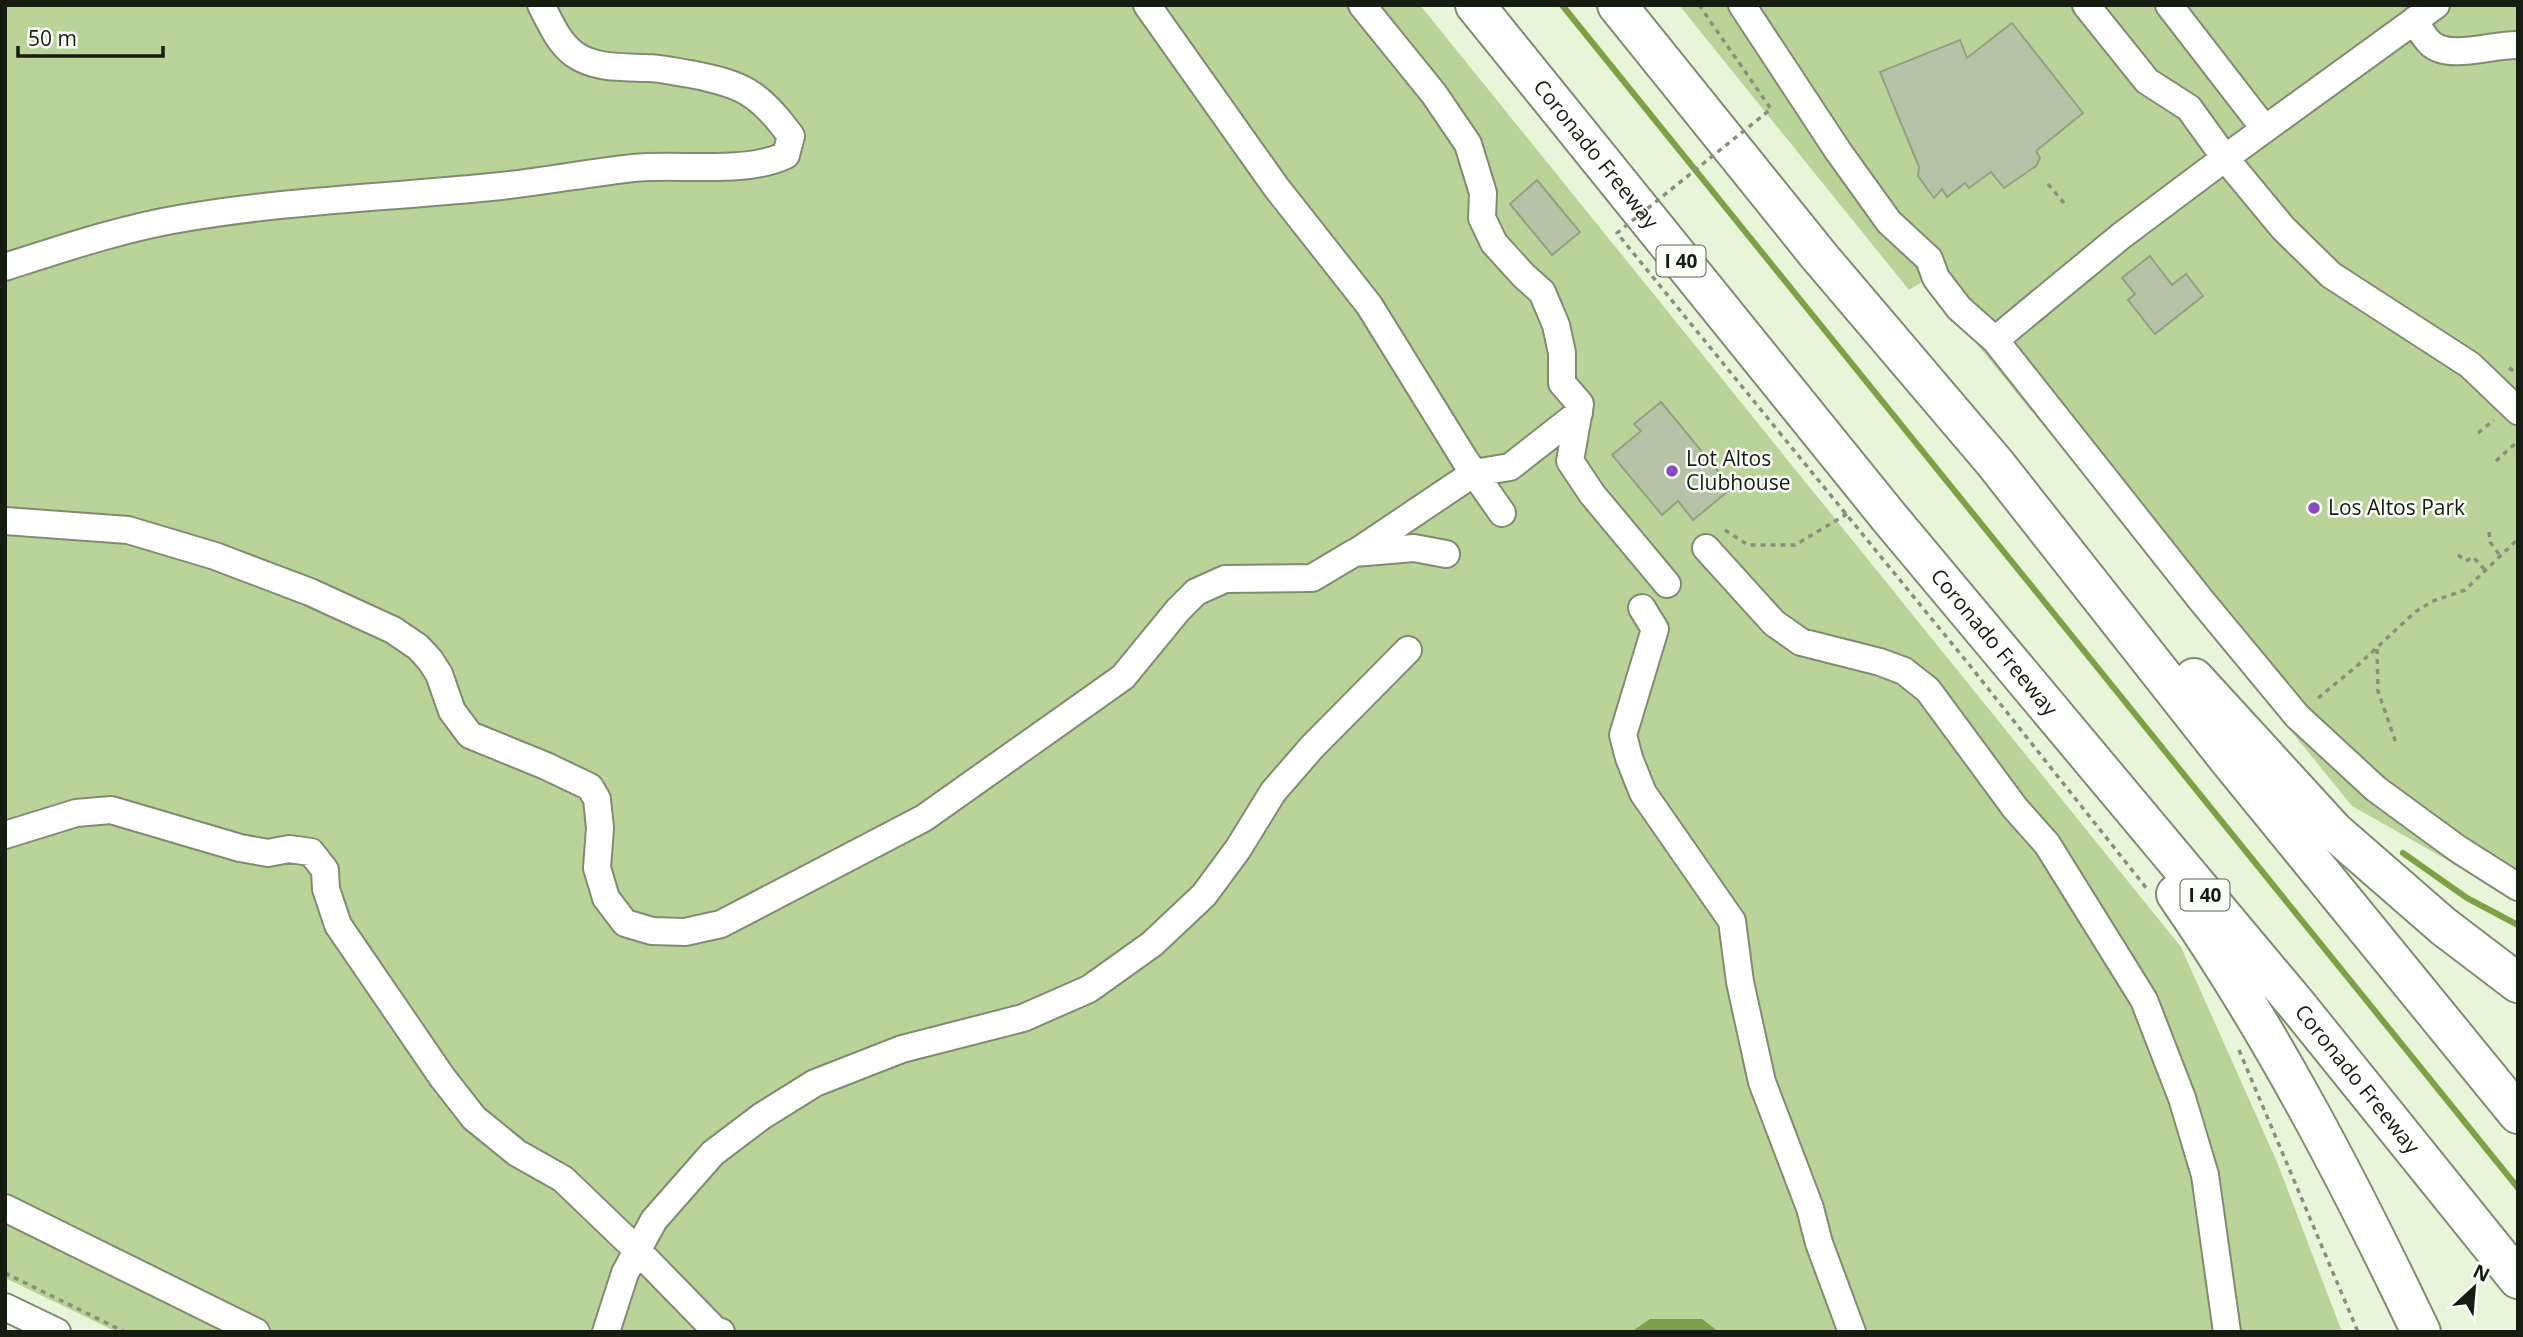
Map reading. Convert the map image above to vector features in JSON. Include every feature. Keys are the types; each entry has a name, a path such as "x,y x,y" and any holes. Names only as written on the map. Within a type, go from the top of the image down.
{"highway":[{"name":"Coronado Freeway","path":"1475,5 1888,516 2297,1005 2518,1279"},
{"path":"1617,5 1819,256 1994,463 2229,760 2518,1114"},
{"path":"1994,463 2334,831 2443,926 2518,983"},
{"path":"1888,516 2177,895 2245,997 2332,1155 2421,1332"}],"street":[{"path":"5,267 111,233 184,218 297,203 500,186 636,168 747,165 775,161 786,155 791,136 753,94 725,80 654,68 610,67 587,60 573,54 555,32 541,5"},
{"path":"1147,5 1276,187 1368,305 1502,513"},
{"path":"1362,5 1434,94 1468,144 1483,194 1482,218 1494,243 1542,292 1556,325 1562,353 1563,383 1580,404 1577,433 1571,443 1570,461 1592,494 1667,584"},
{"path":"1742,5 1838,151 1889,222 1929,259 1936,278 1959,308 1995,340 2201,600 2297,716 2376,789 2458,849 2518,887"},
{"path":"2086,5 2147,81 2189,108 2225,158 2283,229 2331,275 2470,365 2518,411"},
{"path":"2169,5 2264,128"},
{"path":"1995,340 2121,236 2264,128 2425,13 2428,41 2438,49 2457,52 2518,45"},
{"path":"5,521 128,530 215,556 310,592 393,630 418,647 430,660 439,674 452,712 470,735 590,787 597,799 600,828 597,868 606,898 625,923 653,931 685,932 721,924 924,818 1123,677 1196,592 1225,579 1312,578 1474,473 1510,467 1579,413"},
{"path":"1354,553 1414,548 1446,554"},
{"path":"1706,548 1774,622 1801,642 1880,662 1904,671 1928,690 2015,808 2047,844 2144,1000 2182,1098 2206,1175 2227,1332"},
{"path":"1642,607 1656,629 1623,734 1629,758 1643,793 1732,921 1740,982 1762,1082 1810,1208 1819,1243 1852,1332"},
{"path":"606,1332 625,1273 654,1220 713,1153 762,1116 815,1083 902,1049 1023,1018 1089,989 1152,944 1204,895 1238,849 1273,792 1312,747 1408,649"},
{"path":"5,835 76,813 111,810 240,848 268,853 289,849 311,852 325,870 326,889 338,925 421,1047 474,1118 517,1153 562,1179 637,1250 715,1330 721,1332"},
{"path":"5,1208 256,1332"},
{"path":"5,1307 47,1330"}],"path":[{"path":"1699,5 1771,108 1617,233 1847,514 2148,890"},
{"path":"2048,184 2064,203"},
{"path":"2496,461 2518,441"},
{"path":"1725,530 1748,545 1796,545 1847,514"},
{"path":"2489,532 2490,542 2501,557"},
{"path":"2318,698 2377,648 2399,624 2433,601 2465,590 2518,539"},
{"path":"2458,555 2466,561 2473,557 2486,571"},
{"path":"2377,648 2378,691 2397,746"},
{"path":"2237,1045 2358,1332"},
{"path":"5,1273 125,1332"}],"shaded area":[{"path":"5,5 1420,5 2181,947 2277,1162 2342,1332 117,1332 5,1278"},
{"name":"Los Altos Park","path":"1679,5 2518,5 2518,900 2352,806 1925,280 1909,290"},
{"path":"1650,1319 1702,1319 1719,1332 1631,1332"}],"building":[{"path":"2012,23 2083,113 2036,151 2040,158 2036,166 2004,188 1991,172 1969,188 1965,183 1947,197 1942,189 1934,198 1918,176 1919,167 1880,72 1960,40 1967,58"},
{"path":"1537,180 1580,232 1552,255 1510,204"},
{"path":"2150,256 2172,285 2186,274 2203,296 2155,334 2128,300 2135,294 2122,278"},
{"name":"Lot Altos Clubhouse","path":"1661,402 1732,488 1693,520 1678,501 1662,515 1612,455 1641,431 1634,424"}],"waterway":[{"path":"1562,5 2518,1188"},
{"path":"2403,853 2467,898 2518,925"}],"place":[{"name":"Lot Altos Clubhouse","path":"1672,471"},
{"name":"Los Altos Park","path":"2314,508"}]}
